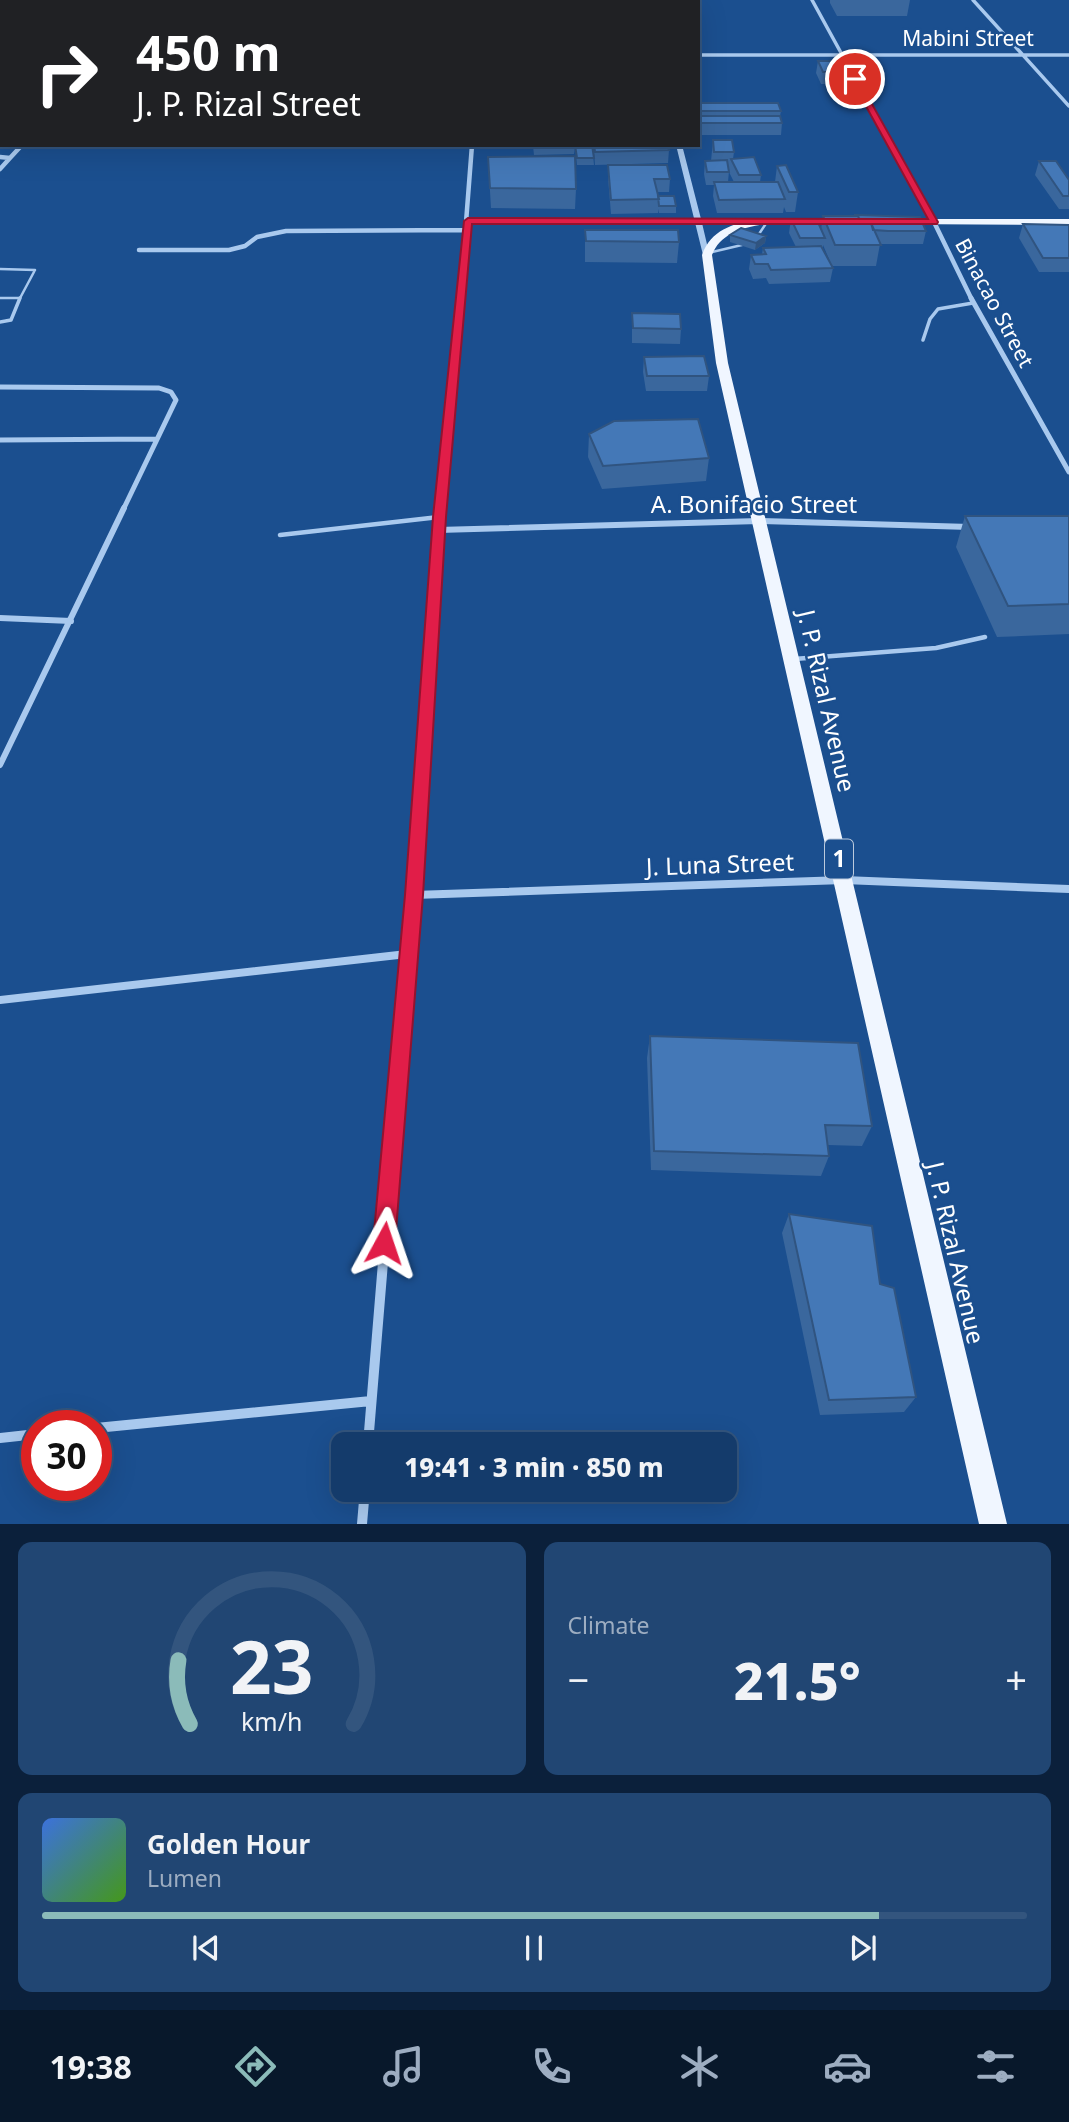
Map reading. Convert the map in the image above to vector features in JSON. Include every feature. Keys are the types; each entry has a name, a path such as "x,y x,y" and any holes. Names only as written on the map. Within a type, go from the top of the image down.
{"main road":[{"path":"707,254 719,235 729,229 762,222 862,222"},
{"path":"890,222 1069,222"},
{"name":"J. P. Rizal Avenue","path":"707,254 722,363 993,1524"}],"street":[{"name":"Binacao Street","path":"812,0 934,222 973,303 1069,472"},
{"path":"973,0 1069,106"},
{"name":"Mabini Street","path":"700,55 1069,55"},
{"path":"0,169 20,147"},
{"path":"369,1432 414,895 439,517 468,226 472,147"},
{"path":"680,147 707,254"},
{"path":"0,157 10,158"},
{"path":"139,250 229,250 246,246 264,234 286,232 698,221 762,222"},
{"path":"0,387 166,389 175,395 176,400 0,765"},
{"path":"0,440 157,439"},
{"name":"A. Bonifacio Street","path":"438,530 759,521 975,527"},
{"path":"0,618 71,621"},
{"name":"J. Luna Street","path":"414,895 844,880 1069,889"},
{"path":"0,1000 407,954"},
{"path":"112,1426 371,1401"},
{"path":"0,1438 21,1436"},
{"path":"362,1524 364,1502"}],"lane":[{"path":"0,269 35,270 11,320 0,322"},
{"path":"0,298 20,298"},
{"path":"923,340 929,316 934,311 943,306 973,303"},
{"path":"280,535 439,517"},
{"path":"791,659 936,648 985,637"}],"building":[{"path":"818,61 836,61 842,72 823,72"},
{"path":"700,103 778,103 781,111 700,111"},
{"path":"700,116 780,116 782,123 700,123"},
{"path":"713,140 732,140 734,152 714,152"},
{"path":"575,147 592,147 594,158 577,158"},
{"path":"594,147 668,147 669,150 595,152"},
{"path":"575,156 576,189 490,188 488,157"},
{"path":"754,157 761,175 739,175 731,159"},
{"path":"727,160 729,172 707,172 705,161"},
{"path":"1039,161 1056,161 1069,180 1069,196 1063,196"},
{"path":"608,165 667,165 670,179 654,179 659,199 611,200"},
{"path":"786,165 798,192 789,192 777,166"},
{"path":"714,182 778,182 785,199 719,200"},
{"path":"658,196 674,196 676,206 659,206"},
{"path":"854,215 920,217 926,231 873,230 871,223 861,223 858,216"},
{"path":"823,216 858,216 861,223 871,223 881,245 835,245"},
{"path":"791,219 817,220 825,238 800,238"},
{"path":"1023,224 1069,225 1069,258 1043,258"},
{"path":"741,228 766,236 756,243 730,235"},
{"path":"585,230 678,230 679,242 586,241"},
{"path":"821,246 833,268 771,270 768,264 755,264 751,255 766,254 763,248"},
{"path":"632,313 680,314 681,329 633,328"},
{"path":"704,356 709,376 647,376 644,357"},
{"path":"698,419 709,458 603,466 589,434 614,421"},
{"path":"965,516 1069,516 1069,604 1008,606"},
{"path":"650,1036 858,1043 872,1126 825,1125 829,1156 654,1151"},
{"path":"789,1214 872,1226 880,1284 894,1288 916,1397 829,1400"}],"route":[{"path":"384,1243 414,895 439,517 468,221 934,222 855,79"}]}
